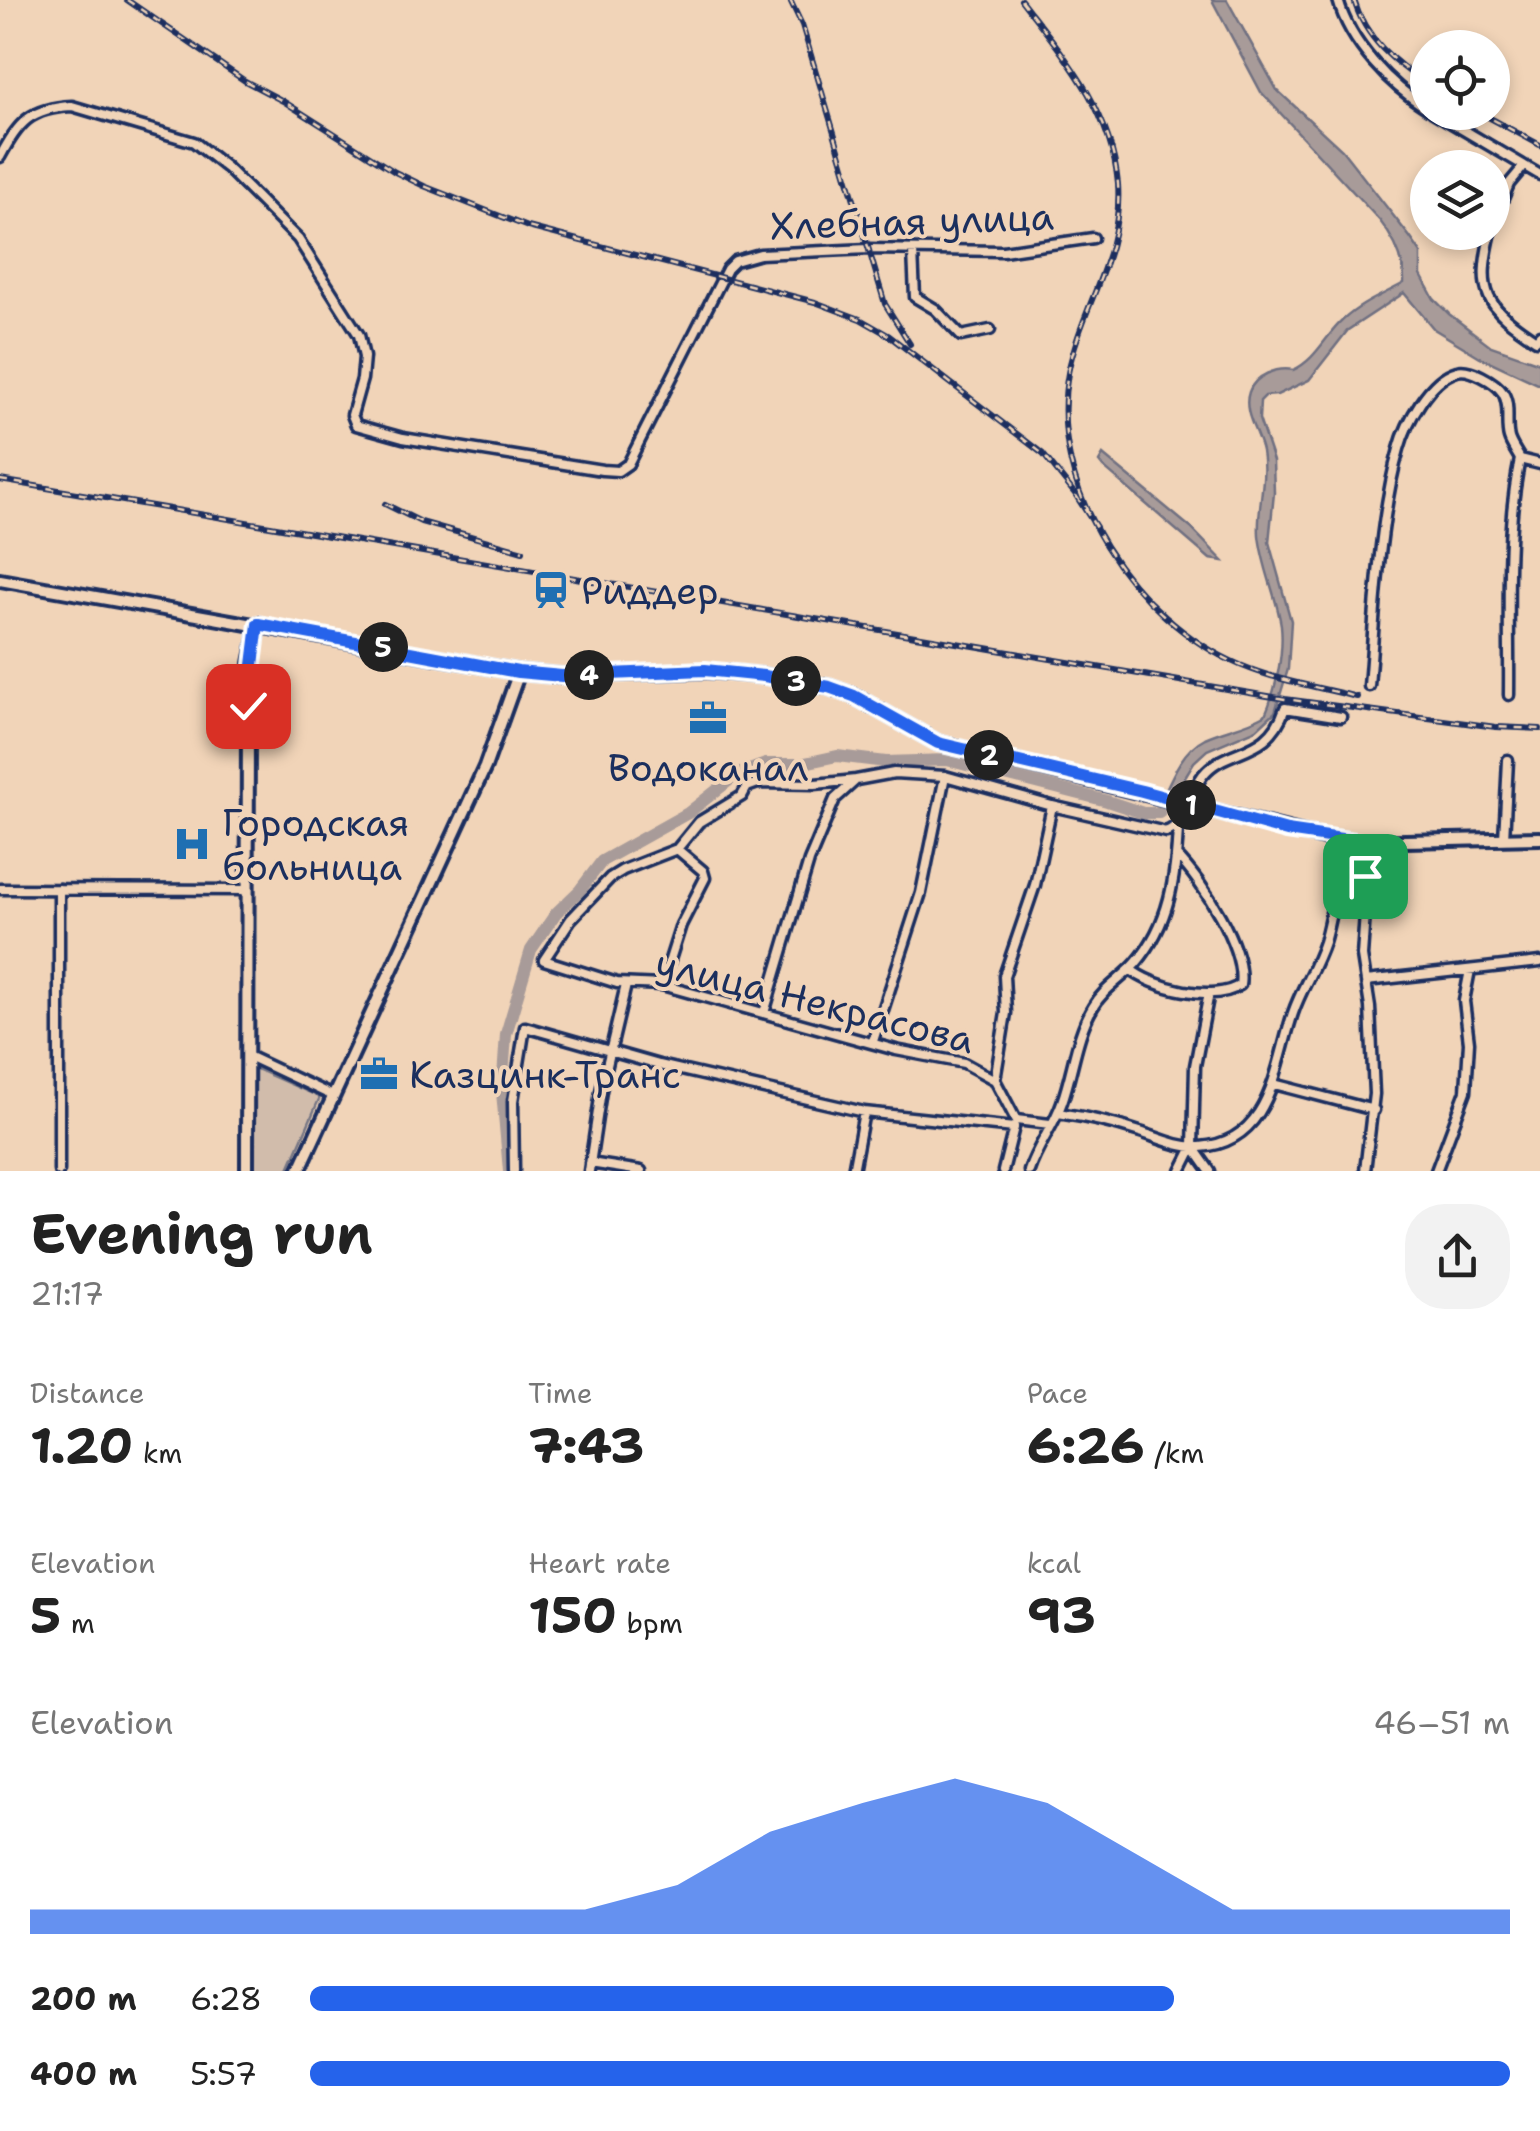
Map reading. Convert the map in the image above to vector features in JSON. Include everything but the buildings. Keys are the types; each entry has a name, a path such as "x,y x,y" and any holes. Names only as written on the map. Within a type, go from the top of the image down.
{"street":[{"path":"1338,0 1352,34 1390,79 1410,95"},
{"name":"Хлебная улица","path":"0,157 21,124 42,109 54,106 72,106 194,142 228,168 298,239 359,336 364,357 352,416 356,425 403,438 602,470 618,471 628,464 735,260 760,254 868,248 1002,251 1093,238"},
{"path":"1462,130 1540,174"},
{"path":"1510,183 1524,166"},
{"path":"1489,250 1485,283 1488,301 1510,323 1536,340 1540,335"},
{"path":"912,251 915,297 935,308 961,336 990,330"},
{"path":"1369,686 1391,485 1399,448 1425,398 1451,373 1464,369 1500,389 1506,397 1509,438 1520,459 1512,528 1508,695"},
{"path":"1520,459 1540,464"},
{"path":"0,580 518,672 562,676 705,670 829,687 854,696 938,743 1362,848 1540,838"},
{"path":"247,1171 248,706 258,624"},
{"path":"298,1171 485,767 518,672"},
{"path":"1028,1171 1058,1113 1090,1011 1103,991 1130,970 1148,948 1169,904 1184,802 1204,773 1262,742 1275,730 1285,708 1341,717"},
{"path":"1504,840 1508,760"},
{"path":"662,985 681,925 705,878 703,871 677,849 699,822 758,783 815,784 894,773 946,776 1166,832 1178,825"},
{"path":"873,1041 921,893 946,776"},
{"path":"764,1013 808,860 835,798 856,780"},
{"path":"995,1080 1006,1012 1004,976 1035,885 1052,806"},
{"path":"1362,848 1366,898 1362,956 1374,1110 1365,1171"},
{"path":"1058,1113 1193,1147 1230,1140 1262,1109 1274,1084 1294,1010 1324,942 1346,865 1362,848"},
{"name":"улица Некрасова","path":"677,849 610,878 571,919 544,960 626,985 662,985 896,1050 964,1063 995,1080 1015,1124"},
{"path":"1130,970 1154,984 1209,992 1225,992 1240,985 1240,967 1215,904 1177,856"},
{"path":"0,889 248,890"},
{"path":"59,890 59,1171"},
{"path":"1366,981 1540,962"},
{"path":"1436,1171 1466,1092 1470,1042 1464,1000 1470,970"},
{"path":"626,985 594,1129 590,1167 641,1171"},
{"path":"1181,1171 1193,1147 1195,1066 1209,992"},
{"path":"514,1171 513,1101 525,1027 659,1064 864,1112 1050,1124"},
{"path":"248,1056 333,1096"},
{"path":"1274,1084 1374,1110"},
{"path":"853,1171 864,1112"},
{"path":"1003,1171 1015,1124"},
{"path":"1193,1147 1210,1171"}],"shaded area":[{"path":"1212,0 1227,0 1277,90 1342,150 1410,237 1410,250 1421,253 1421,275 1434,299 1491,346 1540,363 1540,385 1480,357 1434,329 1404,293 1348,330 1309,380 1260,401 1259,419 1273,461 1269,542 1291,621 1288,669 1275,712 1257,729 1207,750 1194,762 1163,813 1156,811 1188,752 1205,738 1265,715 1278,671 1281,625 1259,535 1263,462 1249,414 1249,392 1267,374 1301,366 1350,314 1404,283 1401,258 1380,221 1261,92"},
{"path":"1103,455 1191,528 1223,561 1210,559 1103,467 1099,462"},
{"path":"254,1068 320,1097 288,1171 252,1171"}],"waterway":[{"path":"509,1171 502,1092 506,1034 531,950 556,913 602,861 688,813 736,775 766,764 800,764 837,756 886,762 947,760 1143,813 1159,813 1165,800"}],"railway":[{"path":"127,0 245,81 424,186 528,227 815,302 860,319 888,335 1043,454 1096,527"},
{"path":"790,0 802,25 885,304 910,344"},
{"path":"1021,0 1069,63 1096,108 1114,157 1118,184 1118,210 1108,257 1068,373 1065,417 1071,462 1085,505 1106,546 1133,584 1165,617 1201,644 1254,671 1357,697"},
{"path":"1354,0 1374,38 1410,72"},
{"path":"1510,129 1540,145"},
{"path":"0,480 1285,699 1496,727 1540,729"},
{"path":"385,504 421,522 523,551"}],"place":[{"name":"Риддер","path":"551,590"},
{"name":"Водоканал","path":"708,718"},
{"name":"Городская больница","path":"192,844"},
{"name":"Казцинк-Транс","path":"379,1074"}],"route":[{"path":"248,706 258,624 518,672 562,676 705,670 764,676 829,687 854,696 938,743 1142,791 1287,831 1362,842 1365,876"}]}
